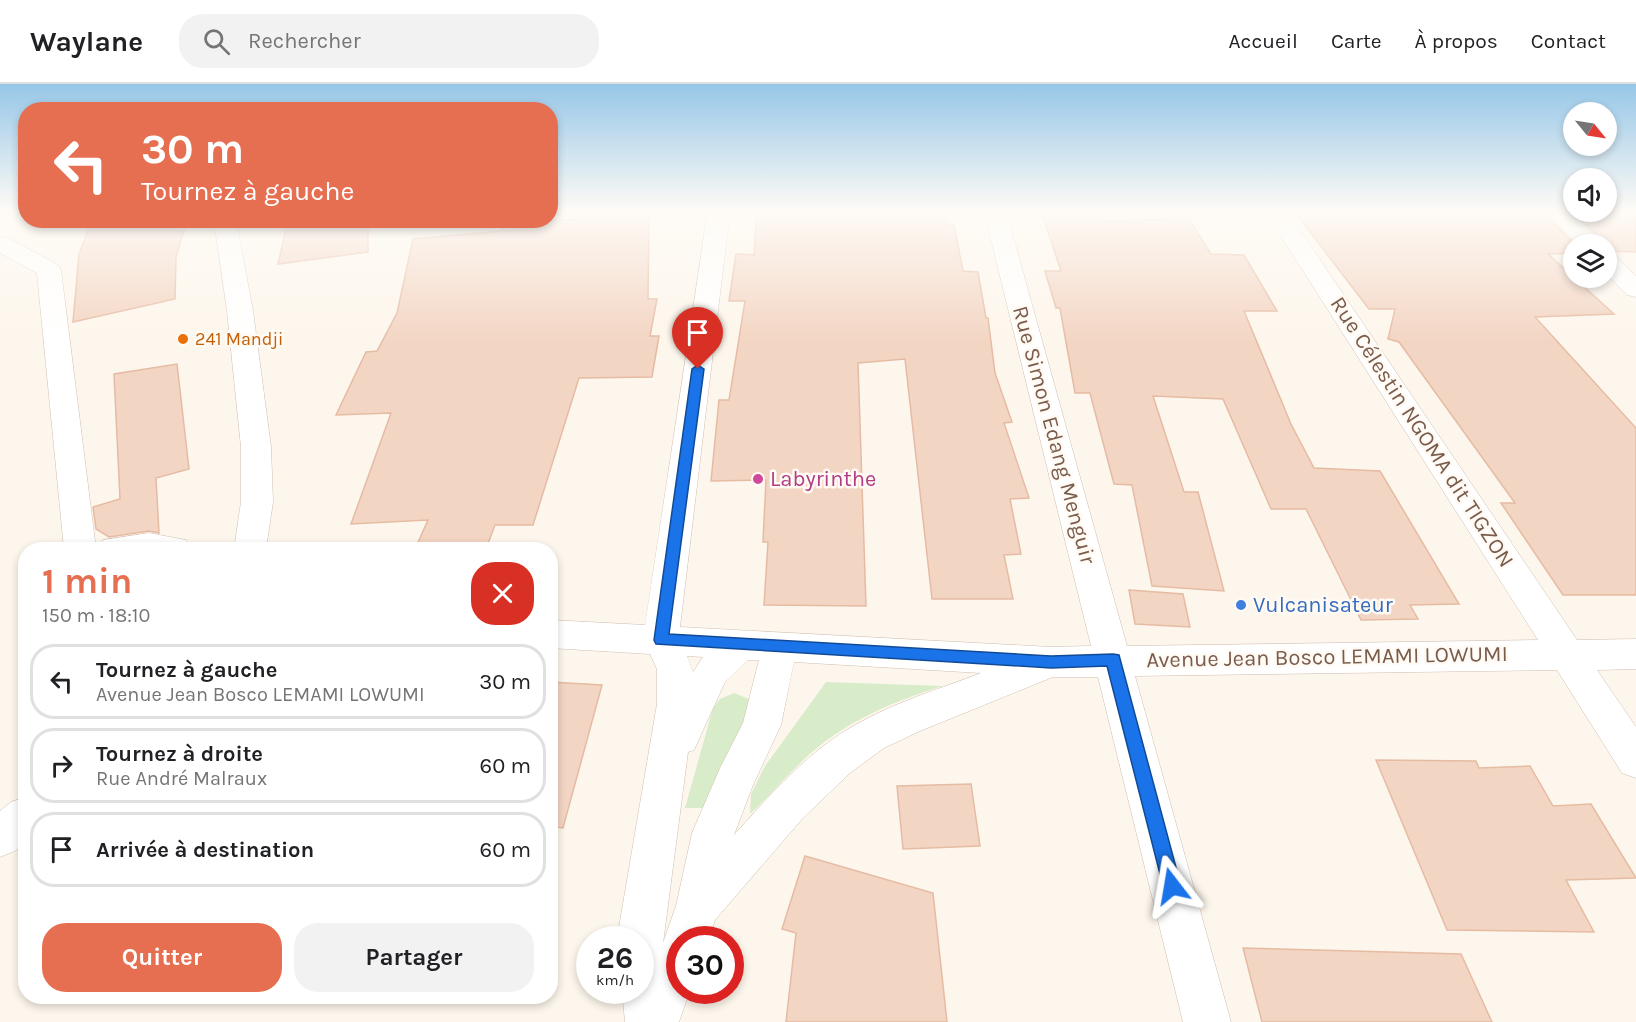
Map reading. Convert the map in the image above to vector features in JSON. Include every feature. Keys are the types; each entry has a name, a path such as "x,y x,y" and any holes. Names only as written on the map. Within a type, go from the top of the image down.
{"street":[{"path":"21,255 49,270 79,542"},
{"path":"231,255 240,311 256,447 257,502 251,542"},
{"path":"642,926 670,759 676,704 675,669 661,640 713,255"},
{"name":"Rue Simon Edang Menguir","path":"1007,255 1207,1022"},
{"name":"Rue Célestin NGOMA dit TIGZON","path":"1305,255 1636,760"},
{"path":"1617,271 1636,290"},
{"name":"Avenue Jean Bosco LEMAMI LOWUMI","path":"558,634 1051,662 1636,654"},
{"path":"670,759 712,672 740,645"},
{"path":"692,923 713,833 734,781 762,725 780,646"},
{"path":"692,923 788,805 836,760 870,736 906,719 1051,662"},
{"path":"0,837 18,822"},
{"path":"655,1022 666,993"},
{"path":"646,1004 648,1022"}],"green space":[{"path":"826,682 943,686 874,712 842,730 804,759 750,814 751,794 765,766"},
{"path":"734,693 749,699 747,718 705,808 685,808 713,708 720,699"}],"building":[{"path":"79,255 177,255 175,299 73,322"},
{"path":"280,255 347,255 278,264"},
{"path":"410,255 649,255 648,299 657,299 650,336 659,336 652,377 579,378 533,525 495,525 489,542 418,542 428,520 351,524 391,413 336,415 366,352 377,351 397,313"},
{"path":"736,255 960,255 963,271 978,272 986,318 988,318 995,373 1012,422 1004,423 1029,498 1010,499 1021,554 1004,555 1013,599 932,599 905,359 858,363 866,606 764,605 768,542 763,542 766,480 711,481 719,400 729,400 745,301 729,301"},
{"path":"1056,255 1244,255 1277,311 1244,311 1291,424 1314,468 1380,471 1459,604 1410,605 1418,619 1361,620 1306,509 1271,509 1223,399 1153,396 1184,492 1198,492 1224,591 1152,586 1132,485 1114,484 1090,393 1075,393 1060,308 1056,308 1045,271 1061,271"},
{"path":"1328,255 1549,255 1563,268 1563,288 1585,288 1614,314 1535,317 1636,428 1636,595 1563,595 1501,503 1515,503 1399,342 1388,339 1395,309 1369,309"},
{"path":"177,364 189,469 156,478 159,533 149,531 109,537 96,529 93,507 120,499 114,374"},
{"path":"1129,590 1183,594 1190,627 1135,624"},
{"path":"558,682 602,685 563,828 558,827"},
{"path":"1376,760 1476,761 1479,768 1530,766 1553,806 1591,804 1636,878 1566,880 1594,932 1447,930"},
{"path":"971,784 980,846 903,849 897,786"},
{"path":"805,856 933,893 947,1022 786,1022 796,933 782,929"},
{"path":"1243,948 1461,954 1492,1022 1262,1022"}],"place":[{"name":"241 Mandji","path":"183,339"},
{"name":"Labyrinthe","path":"758,479"},
{"name":"Vulcanisateur","path":"1241,605"}],"route":[{"path":"698,369 661,640 1051,662 1113,660 1172,886"}]}
